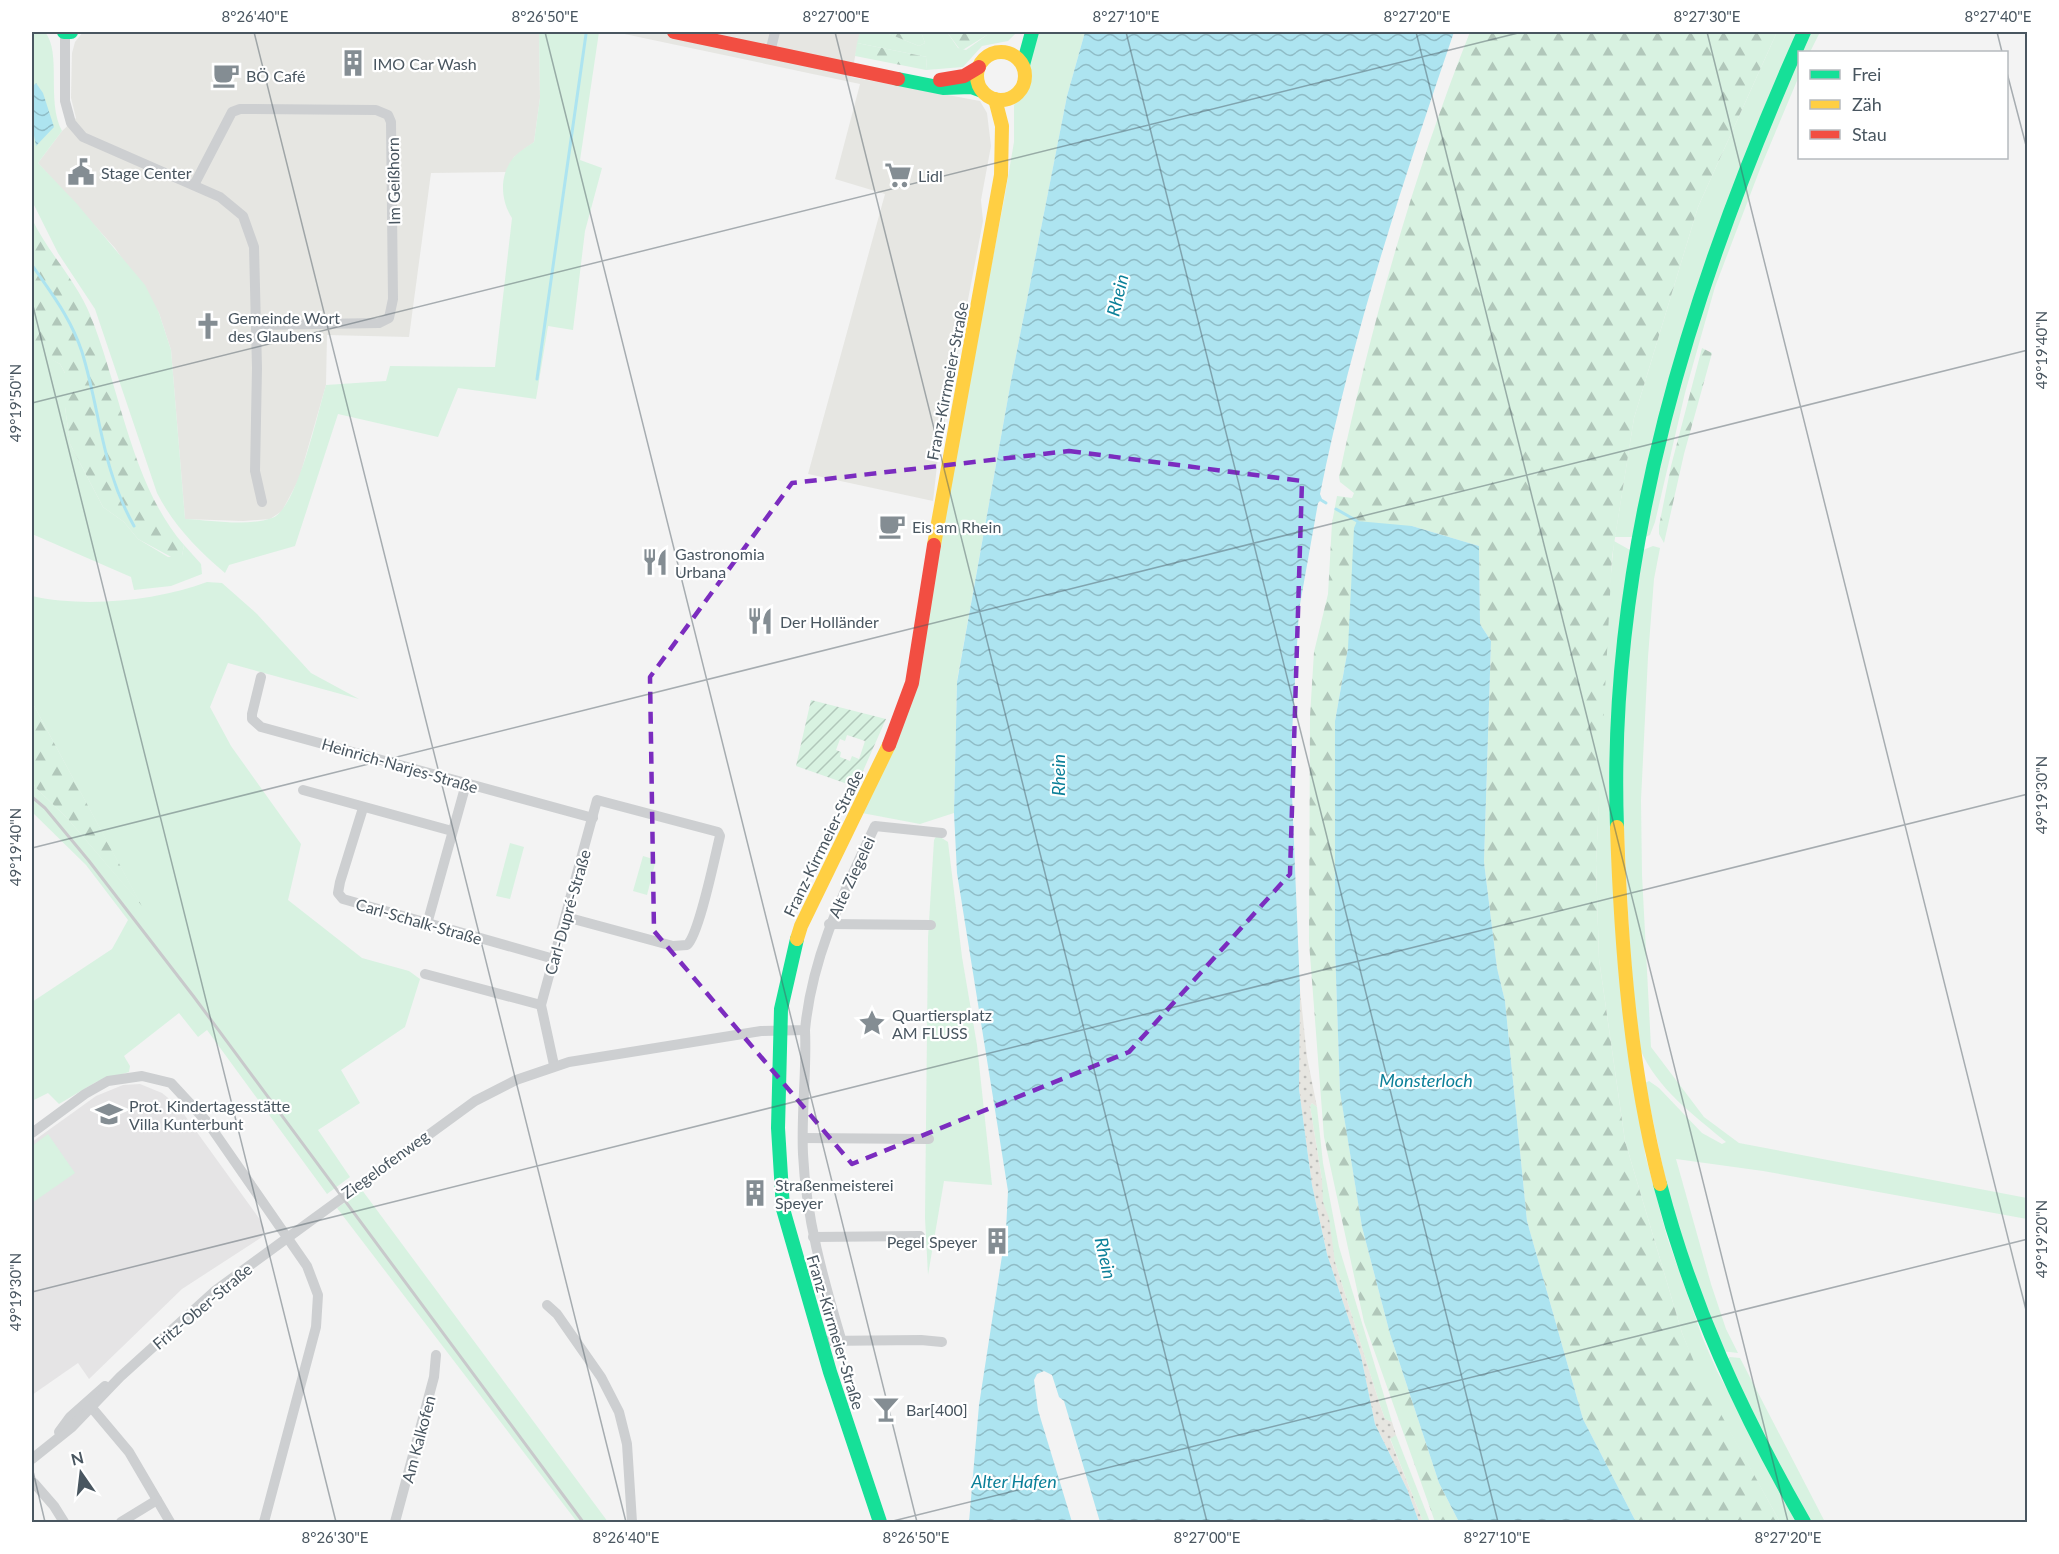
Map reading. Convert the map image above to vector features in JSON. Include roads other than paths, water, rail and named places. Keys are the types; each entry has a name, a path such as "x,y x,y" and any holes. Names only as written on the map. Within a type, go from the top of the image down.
{"street":[{"path":"71,32 64,32 66,101 71,123 83,137 92,143 194,184 233,205 243,216 250,230 254,247 257,325 255,471 262,502"},
{"path":"674,32 928,82 942,88 971,87 995,99 1012,97"},
{"path":"770,52 775,32"},
{"name":"Franz-Kirrmeier-Straße","path":"928,82 964,76 979,67 993,53 1009,53 1030,32"},
{"name":"Franz-Kirrmeier-Straße","path":"1001,175 1010,151 1012,97 1025,81 1023,65 1030,32"},
{"path":"1804,32 1747,159 1705,272 1659,436 1639,542 1624,642 1617,729 1616,818 1632,1053 1660,1194 1680,1261 1714,1353 1749,1428 1804,1522"},
{"path":"1009,53 1023,65"},
{"path":"979,67 977,77 982,91"},
{"name":"Franz-Kirrmeier-Straße","path":"880,1522 821,1341 783,1209 778,1128 780,1030 787,975 801,926 897,729 912,683 938,519 1001,175 1002,126 995,99"},
{"name":"Im Geißhorn","path":"194,184 225,122 232,112 240,109 375,110 388,115 391,122 393,299 389,318 379,323 257,325"},
{"name":"Heinrich-Narjes-Straße","path":"261,677 252,714 252,719 261,727 593,818"},
{"path":"427,924 466,784"},
{"path":"303,790 452,831"},
{"path":"566,917 673,946 687,945 692,940 700,915 720,836 718,832 597,800 593,818"},
{"name":"Carl-Schalk-Straße","path":"363,807 338,893 345,901 554,959"},
{"name":"Carl-Dupré-Straße","path":"554,1065 541,1005 593,818"},
{"path":"853,818 874,826"},
{"name":"Alte Ziegelei","path":"841,1339 813,1237 803,1138 805,1030 815,975 829,924 874,826 942,833"},
{"name":"Alte Ziegelei","path":"829,924 931,925"},
{"path":"425,974 541,1005"},
{"path":"780,1030 805,1030"},
{"name":"Ziegelofenweg","path":"285,1238 475,1101 516,1080 554,1065 780,1030"},
{"path":"32,1133 85,1094 108,1081 142,1076 171,1083 207,1123 314,1280 318,1310 264,1522"},
{"path":"803,1138 929,1139"},
{"path":"813,1237 920,1236"},
{"name":"Fritz-Ober-Straße","path":"32,1459 92,1408 120,1377 216,1290 285,1238"},
{"path":"547,1305 558,1314 601,1377 619,1412 629,1461 632,1522"},
{"path":"821,1341 841,1339 942,1342"},
{"name":"Am Kalkofen","path":"395,1522 434,1377 436,1355"},
{"name":"Fritz-Ober-Straße","path":"58,1436 61,1428 78,1411 110,1381 120,1377"},
{"path":"92,1408 121,1440 170,1522"},
{"path":"34,1483 54,1506 64,1522"},
{"path":"120,1522 157,1500"}],"water":[{"path":"1085,32 1454,32 1380,261 1333,435 1299,610 1292,733 1292,795 1300,990 1299,1089 1312,1185 1327,1254 1361,1356 1375,1424 1407,1489 1419,1522 1100,1522 1064,1401 1059,1397 1052,1375 1044,1371 1037,1374 1034,1380 1038,1410 1072,1522 969,1522 979,1405 1006,1230 1008,1191 957,873 954,813 957,682 1011,381 1067,96"},
{"path":"36,83 43,93 54,127 36,146 32,125 32,87"},
{"name":"Monsterloch","path":"1357,521 1412,526 1479,546 1480,624 1491,641 1484,862 1497,968 1505,1001 1527,1221 1583,1419 1636,1522 1459,1522 1439,1483 1390,1334 1362,1227 1340,1092 1335,949 1335,721 1348,648 1354,528"}],"waterway":[{"path":"537,379 586,34"},
{"path":"32,265 60,306 82,352 108,461 123,504 134,526"},
{"path":"1321,500 1326,503"},
{"path":"1336,509 1357,521"}],"railway":[{"path":"32,797 45,808 89,861 194,997 583,1522"}],"place":[{"name":"IMO Car Wash","path":"353,63"},
{"name":"BÖ Café","path":"226,75"},
{"name":"Stage Center","path":"81,172"},
{"name":"Lidl","path":"898,175"},
{"name":"Gemeinde Wort des Glaubens","path":"208,326"},
{"name":"Eis am Rhein","path":"892,526"},
{"name":"Gastronomia Urbana","path":"655,562"},
{"name":"Der Holländer","path":"760,621"},
{"name":"Quartiersplatz AM FLUSS","path":"872,1023"},
{"name":"Prot. Kindertagesstätte Villa Kunterbunt","path":"109,1114"},
{"name":"Straßenmeisterei Speyer","path":"755,1193"},
{"name":"Pegel Speyer","path":"997,1241"},
{"name":"Bar[400]","path":"886,1409"}],"water label":[{"name":"Rhein","path":"1117,295"},
{"name":"Rhein","path":"1058,775"},
{"name":"Rhein","path":"1106,1258"},
{"name":"Alter Hafen","path":"1014,1481"}]}
